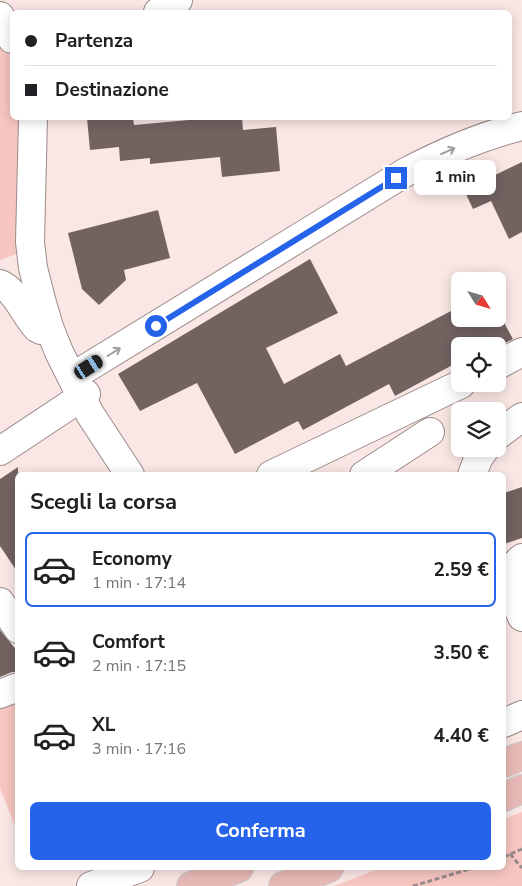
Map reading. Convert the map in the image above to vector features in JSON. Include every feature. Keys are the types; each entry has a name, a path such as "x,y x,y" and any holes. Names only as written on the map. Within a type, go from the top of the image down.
{"main road":[{"path":"506,762 522,756"},
{"path":"506,796 522,789"},
{"path":"191,886 234,870"},
{"path":"283,886 324,870"}],"street":[{"path":"161,10 178,0"},
{"path":"0,16 10,35"},
{"path":"33,120 30,242 36,281 49,327 59,352 80,389 90,414 128,472"},
{"path":"0,452 80,389 406,172 458,146 522,126"},
{"path":"0,284 9,290 37,328 42,330 49,327"},
{"path":"506,361 522,352"},
{"path":"80,389 98,409 140,472"},
{"path":"277,472 451,389"},
{"path":"506,429 522,417"},
{"path":"369,472 430,432"},
{"path":"473,472 479,457"},
{"path":"522,558 514,565 506,582 522,617"},
{"path":"0,602 15,624"},
{"path":"0,694 15,688"},
{"path":"506,722 522,715"},
{"path":"92,886 135,870"}],"path":[{"path":"506,856 522,848"},
{"path":"510,854 522,868"},
{"path":"413,886 466,870"}],"shaded area":[{"path":"0,36 10,56 10,120 24,120 22,252 0,260"},
{"path":"15,703 15,826 0,788 0,709"},
{"path":"522,812 522,886 334,886 376,870 506,870 506,818"}],"building":[{"path":"87,120 133,120 134,125 189,120 242,120 243,130 276,127 280,171 222,177 220,157 150,164 150,158 120,161 119,147 90,150"},
{"path":"522,162 522,232 509,239 491,201 473,209 464,190"},
{"path":"158,210 170,258 124,270 126,280 99,305 82,289 68,233"},
{"path":"310,259 338,313 266,348 284,384 340,354 346,366 451,311 451,328 506,328 506,326 513,339 506,343 506,337 451,337 451,366 395,396 389,384 303,430 298,421 235,454 197,383 140,411 118,374"},
{"path":"18,467 18,472 15,472 15,568 0,546 0,479"},
{"path":"522,487 522,538 506,543 506,492"},
{"path":"0,630 15,648 15,672 0,677"}],"route":[{"path":"156,326 396,178"}]}
